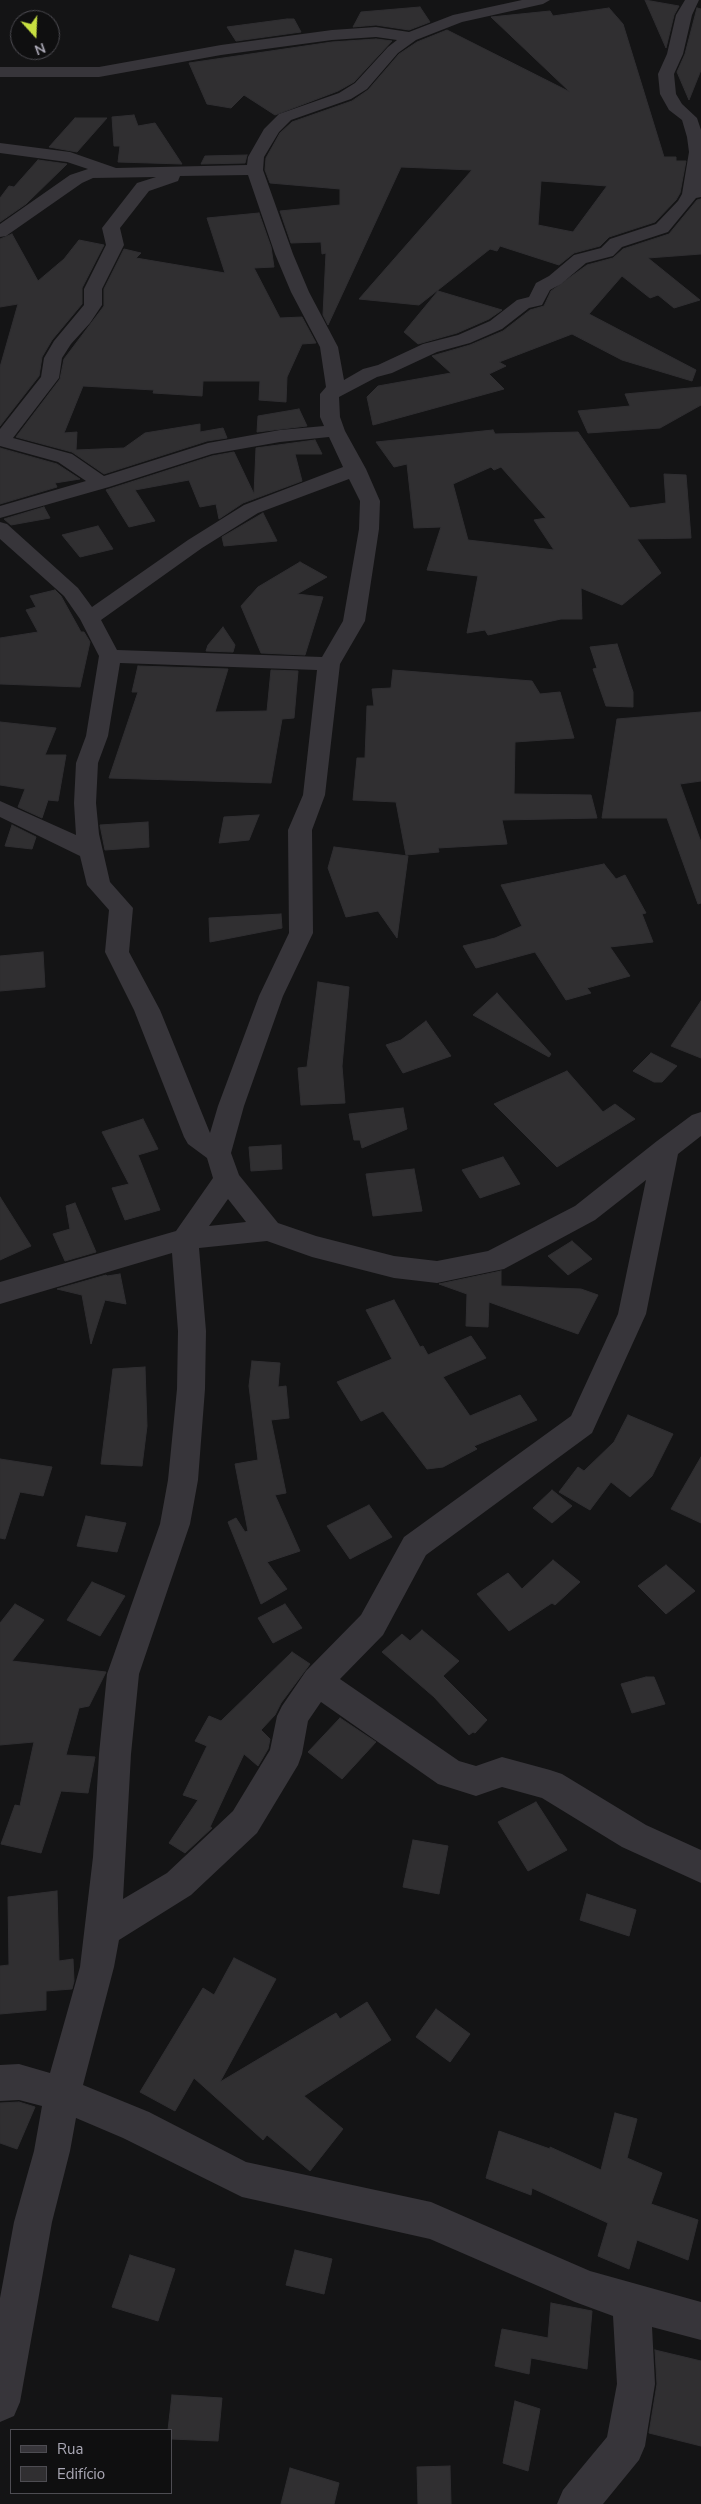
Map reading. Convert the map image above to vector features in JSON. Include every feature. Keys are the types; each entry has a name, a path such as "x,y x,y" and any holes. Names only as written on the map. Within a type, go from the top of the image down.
{"street":[{"path":"328,394 336,389 329,347 300,292 284,254 255,170 256,157 272,129 285,117 345,96 361,86 393,50 411,37 458,18 543,0"},
{"path":"328,394 368,376 370,373 415,357 430,348 464,339 496,325 523,304 536,301 542,287 555,280 580,259 607,252 616,243 662,228 686,203 695,193 695,137 689,118 675,107 668,94 666,74 674,54 684,15 692,0"},
{"path":"0,72 99,72 221,50 332,35 376,32 411,37"},
{"path":"0,148 70,156 95,164 114,173"},
{"path":"0,232 76,179 90,173 187,173 255,170"},
{"path":"102,483 66,458 1,440 50,378 53,358 63,340 84,319 93,305 93,289 115,245 111,228 143,187 187,173"},
{"path":"0,2402 33,2222 52,2151 62,2094 97,1966 103,1930 110,1857 115,1754 123,1674 175,1524 183,1480 191,1389 192,1331 185,1240 223,1166 231,1106 271,996 301,933 300,830 314,795 329,664 354,621 365,562 370,500 356,469 335,431 330,417 328,394"},
{"path":"0,512 102,483 208,449 280,436 335,431"},
{"path":"90,618 195,544 251,510 356,469"},
{"path":"0,528 71,592 90,618 110,656 96,736 87,763 85,802 90,851 99,885 121,908 117,952 146,1010 179,1087 197,1137 223,1166 268,1230"},
{"path":"110,656 329,664"},
{"path":"0,808 90,851"},
{"path":"0,1293 185,1240 268,1230 312,1246 394,1267 437,1272 494,1261 585,1213 701,1122"},
{"path":"103,1930 179,1884 245,1822 286,1754 293,1716 317,1681 372,1625 415,1546 582,1424 632,1314 666,1148"},
{"path":"317,1681 450,1773 476,1781 502,1772 550,1785 634,1836 701,1867"},
{"path":"0,2083 19,2082 62,2094 136,2124 242,2179 431,2221 588,2288 631,2303 701,2321"},
{"path":"577,2504 625,2446 636,2384 631,2303"}],"building":[{"path":"645,0 679,6 674,15 666,48"},
{"path":"420,7 430,22 409,30 376,25 353,27 361,12"},
{"path":"609,8 623,24 664,157 676,157 676,161 686,161 680,193 676,200 655,222 609,237 600,246 574,253 559,265 500,246 497,251 490,249 419,305 359,299 472,170 401,167 328,325 323,315 326,253 322,254 321,242 291,243 280,211 340,205 340,189 270,183 265,170 266,158 280,133 292,122 352,101 368,90 399,54 417,42 447,30 570,92 491,17 550,11 553,16","holes":["541,181 607,186 573,232 538,225"]},
{"path":"697,8 701,9 701,70 689,100 677,72 685,54"},
{"path":"294,19 301,32 236,41 227,27"},
{"path":"376,39 392,41 354,82 338,91 275,115 244,95 231,108 207,104 189,63 332,42"},
{"path":"134,115 138,126 155,123 182,164 118,162 120,146 114,146 112,117"},
{"path":"75,118 107,118 77,152 49,147"},
{"path":"247,155 245,163 201,164 205,156"},
{"path":"38,160 67,164 26,204 0,222 0,198 9,186 14,187"},
{"path":"701,199 701,254 648,258 700,300 674,308 658,295 650,298 622,276 589,314 696,370 692,381 622,360 572,334 499,362 506,366 489,374 504,389 373,425 367,397 378,386 451,373 432,356 470,345 503,331 530,310 544,306 551,291 587,265 613,258 623,249 669,234 697,200"},
{"path":"259,213 271,247 274,267 254,268 280,318 302,317 316,343 302,344 287,377 286,402 259,400 260,381 203,381 202,396 153,393 154,390 83,386 64,433 77,432 76,450 124,448 145,433 200,424 200,432 223,428 227,438 207,441 104,474 72,452 16,437 60,379 64,359 104,306 104,289 124,249 141,253 136,258 225,273 207,218"},
{"path":"12,234 38,281 64,259 79,240 104,245 82,288 82,304 52,340 42,357 39,376 0,426 0,367 18,304 0,307 0,239"},
{"path":"438,291 502,310 489,319 457,333 418,344 404,332"},
{"path":"701,387 701,405 660,428 588,433 578,411 630,406 625,394"},
{"path":"299,409 307,426 257,432 258,416"},
{"path":"493,430 495,434 578,432 630,508 666,503 664,474 686,475 691,538 637,539 661,573 622,605 581,588 582,619 561,619 488,635 485,630 467,633 478,576 427,570 441,527 414,528 407,464 394,467 376,442","holes":["491,467 494,470 501,467 546,518 534,520 554,550 468,540 453,484"]},
{"path":"315,440 322,454 295,454 302,481 243,503 219,519 216,504 200,507 189,480 135,490 155,521 129,527 106,490 212,456 234,452 254,494 256,448"},
{"path":"0,448 57,464 80,479 55,483 57,487 0,504"},
{"path":"44,507 50,518 11,525 4,519"},
{"path":"263,513 277,541 224,546 222,537"},
{"path":"98,526 113,549 80,557 62,535"},
{"path":"300,562 327,577 297,594 323,597 305,655 261,653 241,606 258,587"},
{"path":"55,590 61,596 81,632 84,632 90,642 80,687 0,684 0,638 38,632 26,610 36,607 30,596"},
{"path":"223,627 235,645 233,652 206,651 208,645"},
{"path":"617,644 633,692 633,707 606,706 593,669 597,668 590,647"},
{"path":"138,666 228,669 215,712 267,711 271,670 298,671 294,718 282,719 271,783 109,778 138,692 132,692"},
{"path":"393,670 532,681 540,694 560,692 574,738 515,742 514,794 591,795 597,818 502,820 507,844 438,848 439,852 406,855 396,802 353,800 357,758 365,758 367,706 374,706 372,689 391,688"},
{"path":"701,712 701,781 680,784 701,842 701,903 698,904 667,818 602,818 617,719"},
{"path":"0,722 56,728 45,755 66,755 58,801 48,800 42,818 18,807 25,789 0,785"},
{"path":"259,815 249,840 219,843 224,817"},
{"path":"148,822 149,847 105,850 100,825"},
{"path":"12,825 36,837 32,849 5,846"},
{"path":"334,847 408,856 397,938 378,911 346,917 328,868"},
{"path":"604,864 616,879 625,875 646,913 642,914 653,942 610,947 630,976 587,988 591,993 566,1000 535,952 476,968 463,946 495,938 522,926 501,885"},
{"path":"281,914 282,928 210,942 209,918"},
{"path":"43,952 45,987 0,991 0,956"},
{"path":"318,982 349,987 342,1066 345,1103 301,1105 298,1068 307,1067"},
{"path":"497,993 551,1054 549,1057 473,1015"},
{"path":"701,1001 701,1058 671,1046"},
{"path":"426,1021 451,1056 403,1073 386,1045 401,1040"},
{"path":"651,1053 677,1066 662,1082 654,1082 633,1071"},
{"path":"567,1071 603,1112 615,1104 635,1119 557,1167 494,1104"},
{"path":"403,1108 407,1129 362,1148 360,1140 354,1140 349,1114"},
{"path":"143,1119 158,1149 138,1155 160,1210 125,1220 112,1188 129,1184 102,1132"},
{"path":"281,1145 282,1169 251,1171 249,1147"},
{"path":"503,1157 520,1184 480,1198 462,1170"},
{"path":"414,1169 422,1211 373,1216 366,1174"},
{"path":"0,1197 31,1246 0,1260"},
{"path":"75,1203 96,1252 65,1261 53,1234 70,1229 66,1206"},
{"path":"572,1241 592,1259 568,1275 548,1256"},
{"path":"501,1271 501,1286 581,1289 598,1295 578,1334 489,1302 488,1327 466,1326 467,1294 439,1284"},
{"path":"120,1274 126,1304 105,1300 91,1344 82,1295 57,1289 106,1275"},
{"path":"394,1300 420,1347 423,1346 428,1355 471,1336 486,1358 443,1377 470,1416 520,1395 537,1420 474,1446 477,1449 443,1467 427,1469 383,1411 361,1421 337,1382 392,1359 366,1310"},
{"path":"252,1361 280,1363 278,1387 286,1386 289,1418 271,1420 286,1493 275,1495 300,1551 267,1562 287,1589 261,1604 228,1522 236,1518 245,1532 248,1531 235,1464 258,1460 249,1386"},
{"path":"145,1367 147,1426 142,1466 101,1464 113,1369"},
{"path":"628,1415 673,1434 652,1476 630,1497 611,1482 590,1510 559,1492 578,1467 584,1471 614,1442"},
{"path":"701,1457 701,1523 671,1509"},
{"path":"0,1459 52,1467 43,1496 20,1492 5,1539 0,1538"},
{"path":"552,1490 572,1506 552,1523 533,1508"},
{"path":"369,1505 392,1537 350,1559 327,1526"},
{"path":"86,1516 126,1523 117,1552 77,1546"},
{"path":"553,1560 580,1582 555,1605 552,1603 509,1631 477,1594 508,1573 522,1589"},
{"path":"666,1565 695,1591 666,1614 638,1586"},
{"path":"92,1582 125,1596 100,1636 67,1620"},
{"path":"15,1604 44,1620 12,1661 106,1672 89,1706 79,1708 66,1755 95,1757 88,1793 61,1791 41,1853 1,1844 15,1805 20,1806 34,1742 0,1745 0,1623"},
{"path":"285,1604 302,1628 273,1643 258,1618"},
{"path":"422,1630 459,1661 443,1676 487,1720 475,1733 473,1732 469,1735 434,1697 382,1652 402,1634 410,1641"},
{"path":"292,1652 310,1664 281,1703 275,1715 261,1730 270,1739 268,1749 258,1766 244,1754 210,1827 212,1828 185,1853 169,1843 198,1800 183,1795 207,1746 195,1741 209,1716 221,1721"},
{"path":"646,1677 654,1677 665,1704 632,1713 621,1684"},
{"path":"340,1718 376,1742 342,1779 308,1752"},
{"path":"536,1802 567,1850 528,1871 498,1822"},
{"path":"413,1840 448,1846 439,1894 403,1887"},
{"path":"57,1891 59,1961 73,1959 74,1981 72,1989 46,1991 46,2010 0,2014 0,1966 9,1965 8,1897"},
{"path":"587,1894 636,1910 629,1936 580,1920"},
{"path":"234,1958 276,1979 220,2082 336,2013 340,2019 367,2002 391,2040 304,2096 343,2129 310,2171 267,2135 263,2140 194,2078 175,2111 140,2092 203,1988 214,1995"},
{"path":"436,2009 470,2034 450,2062 416,2037"},
{"path":"19,2102 35,2107 17,2149 0,2143 0,2103"},
{"path":"615,2113 637,2119 627,2158 662,2173 651,2204 698,2220 688,2260 637,2240 629,2269 598,2256 608,2223 532,2188 531,2195 486,2178 499,2131 550,2149 550,2147 601,2170"},
{"path":"295,2250 332,2259 324,2294 286,2285"},
{"path":"130,2255 175,2269 158,2321 112,2307"},
{"path":"551,2303 592,2311 587,2369 531,2358 529,2374 495,2366 502,2329 548,2338"},
{"path":"655,2350 701,2361 701,2446 649,2433 657,2384"},
{"path":"172,2395 222,2398 218,2441 172,2439 172,2429 168,2429"},
{"path":"515,2401 540,2409 528,2471 503,2463"},
{"path":"450,2466 451,2504 418,2504 417,2467"},
{"path":"290,2468 339,2483 334,2504 281,2504"}]}
